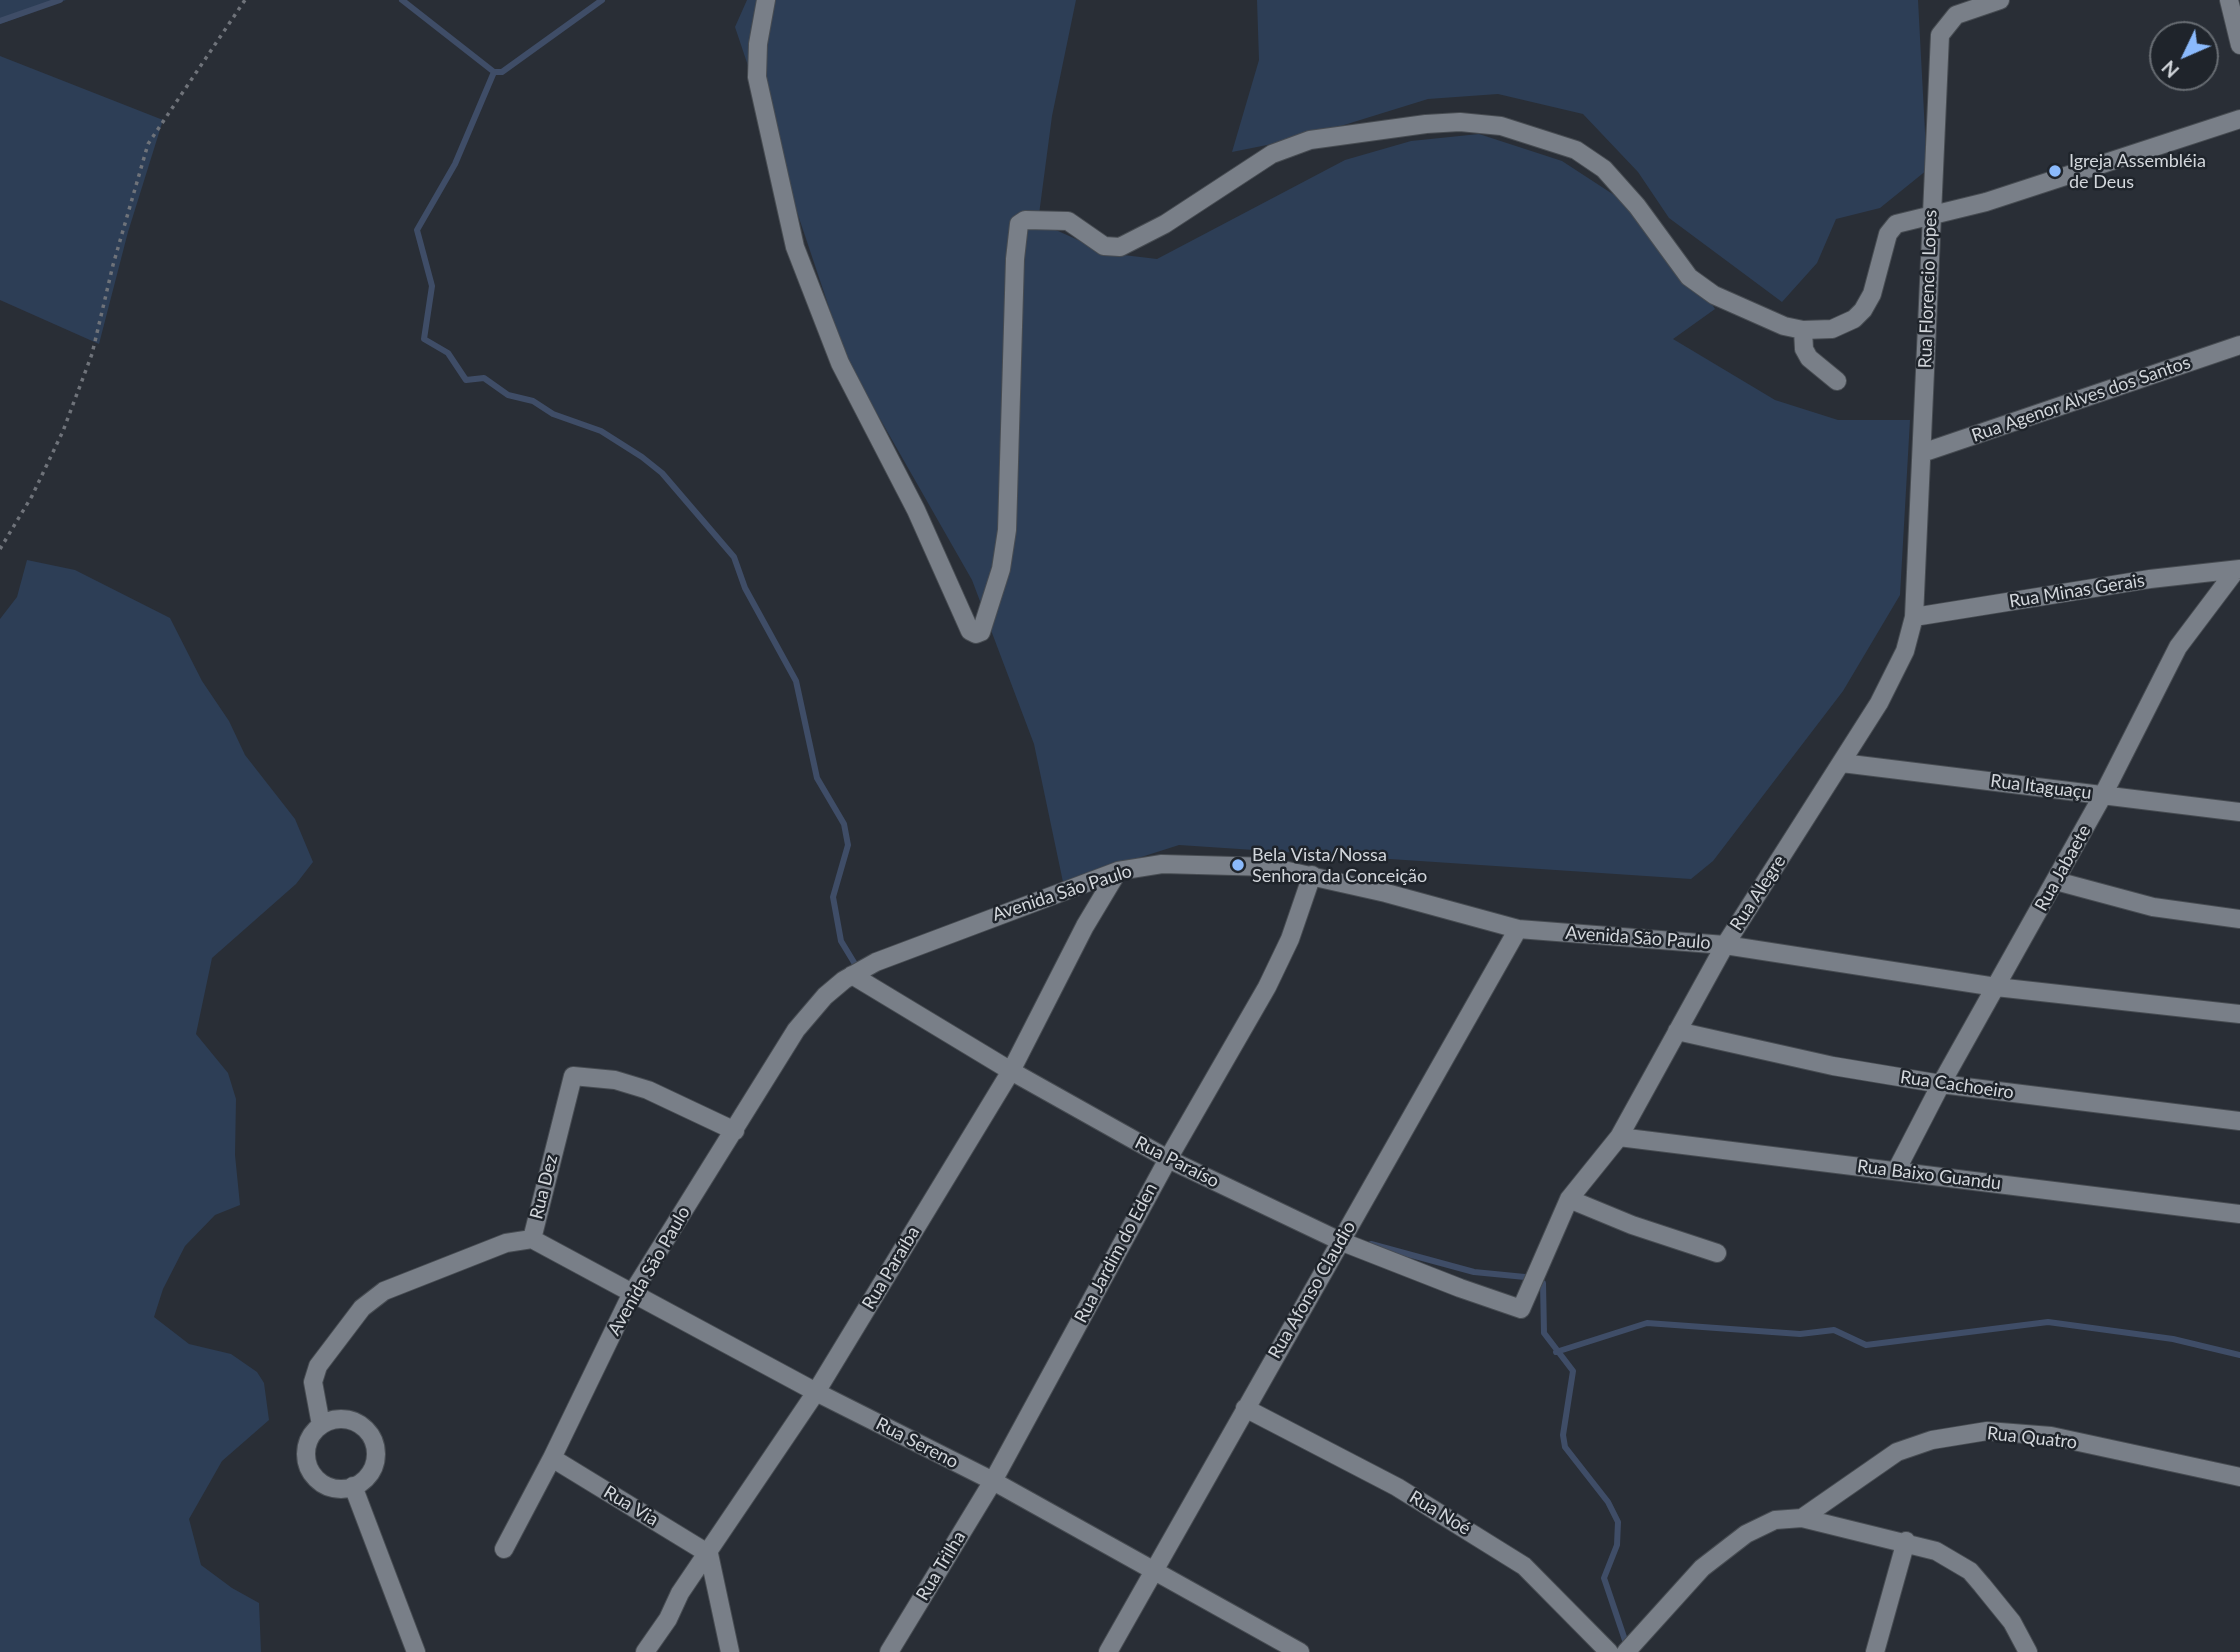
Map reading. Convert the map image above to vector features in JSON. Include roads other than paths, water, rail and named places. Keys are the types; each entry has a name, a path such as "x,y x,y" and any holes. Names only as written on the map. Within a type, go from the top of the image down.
{"street":[{"path":"766,0 758,44 757,77 796,247 840,363 916,510 973,634 981,632 1000,569 1007,530 1015,259 1019,224 1025,219 1068,221 1104,246 1120,247 1165,224 1272,154 1310,141 1426,124 1460,122 1501,126 1548,139 1590,158 1615,178 1689,277 1737,307 1803,330 1832,329 1854,319 1872,294 1891,229 1903,222 1931,218 2240,119"},
{"name":"Rua Florencio Lopes","path":"1914,617 1940,35 1956,15 2000,0"},
{"path":"2229,0 2240,45"},
{"path":"1803,330 1804,349 1809,358 1837,381"},
{"name":"Rua Agenor Alves dos Santos","path":"1922,453 2240,345"},
{"name":"Rua Minas Gerais","path":"1914,617 2150,579 2238,569"},
{"name":"Rua Jabaete","path":"1896,1171 1941,1084 2103,795 2178,647 2238,569"},
{"name":"Rua Alegre","path":"1521,1309 1569,1199 1619,1137 1725,945 1842,763 1897,669 1914,617"},
{"name":"Rua Itaguaçu","path":"1842,763 2240,812"},
{"name":"Avenida São Paulo","path":"504,1549 552,1458 631,1295 796,1030 824,996 852,975 933,938 1118,871 1162,864 1270,867 1518,929 1725,945 1996,987 2240,1014"},
{"name":"Rua Paraíba","path":"645,1652 668,1619 680,1593 816,1392 1010,1071 1085,926 1118,871"},
{"name":"Rua Jardim do Eden","path":"993,1481 1168,1159 1267,987 1290,939 1312,876"},
{"path":"2056,881 2153,907 2240,919"},
{"name":"Rua Afonso Claudio","path":"1108,1652 1518,929"},
{"name":"Rua Paraíso","path":"852,975 1010,1071 1168,1159 1340,1241 1521,1309"},
{"name":"Rua Cachoeiro","path":"1677,1031 1833,1066 1941,1084 2240,1121"},
{"name":"Rua Dez","path":"321,1425 313,1390 318,1366 362,1308 384,1291 506,1243 532,1239 573,1076 615,1080 648,1090 735,1131"},
{"name":"Rua Baixo Guandu","path":"1619,1137 2240,1214"},
{"path":"1569,1199 1632,1225 1717,1253"},
{"name":"Rua Sereno","path":"532,1239 631,1295 993,1481 1152,1572 1300,1652"},
{"name":"Rua Noé","path":"1245,1408 1397,1486 1524,1566 1609,1652"},
{"path":"339,1419 349,1420 366,1429 372,1437 376,1457 374,1466 362,1482 353,1486 334,1488 316,1478 310,1470 307,1451 309,1441 321,1425 339,1419"},
{"name":"Rua Quatro","path":"1802,1518 1897,1452 1932,1440 1987,1431 2051,1436 2240,1477"},
{"name":"Rua Via","path":"552,1458 709,1553"},
{"name":"Rua Trilha","path":"889,1652 993,1481"},
{"path":"353,1486 416,1652"},
{"path":"1633,1648 1702,1568 1746,1534 1775,1520 1802,1518 1906,1541 1936,1551 1970,1571 2008,1615 2028,1652"},
{"path":"1875,1652 1906,1541"},
{"path":"709,1553 730,1652"}],"waterway":[{"path":"0,21 60,0"},
{"path":"402,0 494,72 502,72 602,0"},
{"path":"494,72 455,164 417,230 432,286 424,339 448,353 466,380 484,378 508,395 533,401 553,414 601,431 642,457 662,473 734,557 745,588 796,681 817,778 844,824 848,845 833,897 841,941 858,969"},
{"path":"1371,1244 1474,1272 1525,1277 1543,1283 1544,1333 1573,1371 1563,1435 1565,1447 1608,1502 1618,1522 1617,1545 1604,1578 1627,1646"},
{"path":"1556,1352 1647,1323 1800,1334 1834,1330 1866,1345 2048,1322 2173,1339 2240,1355"}],"place":[{"name":"Igreja Assembléia de Deus","path":"2055,171"},
{"name":"Bela Vista/Nossa Senhora da Conceição","path":"1238,865"}]}
